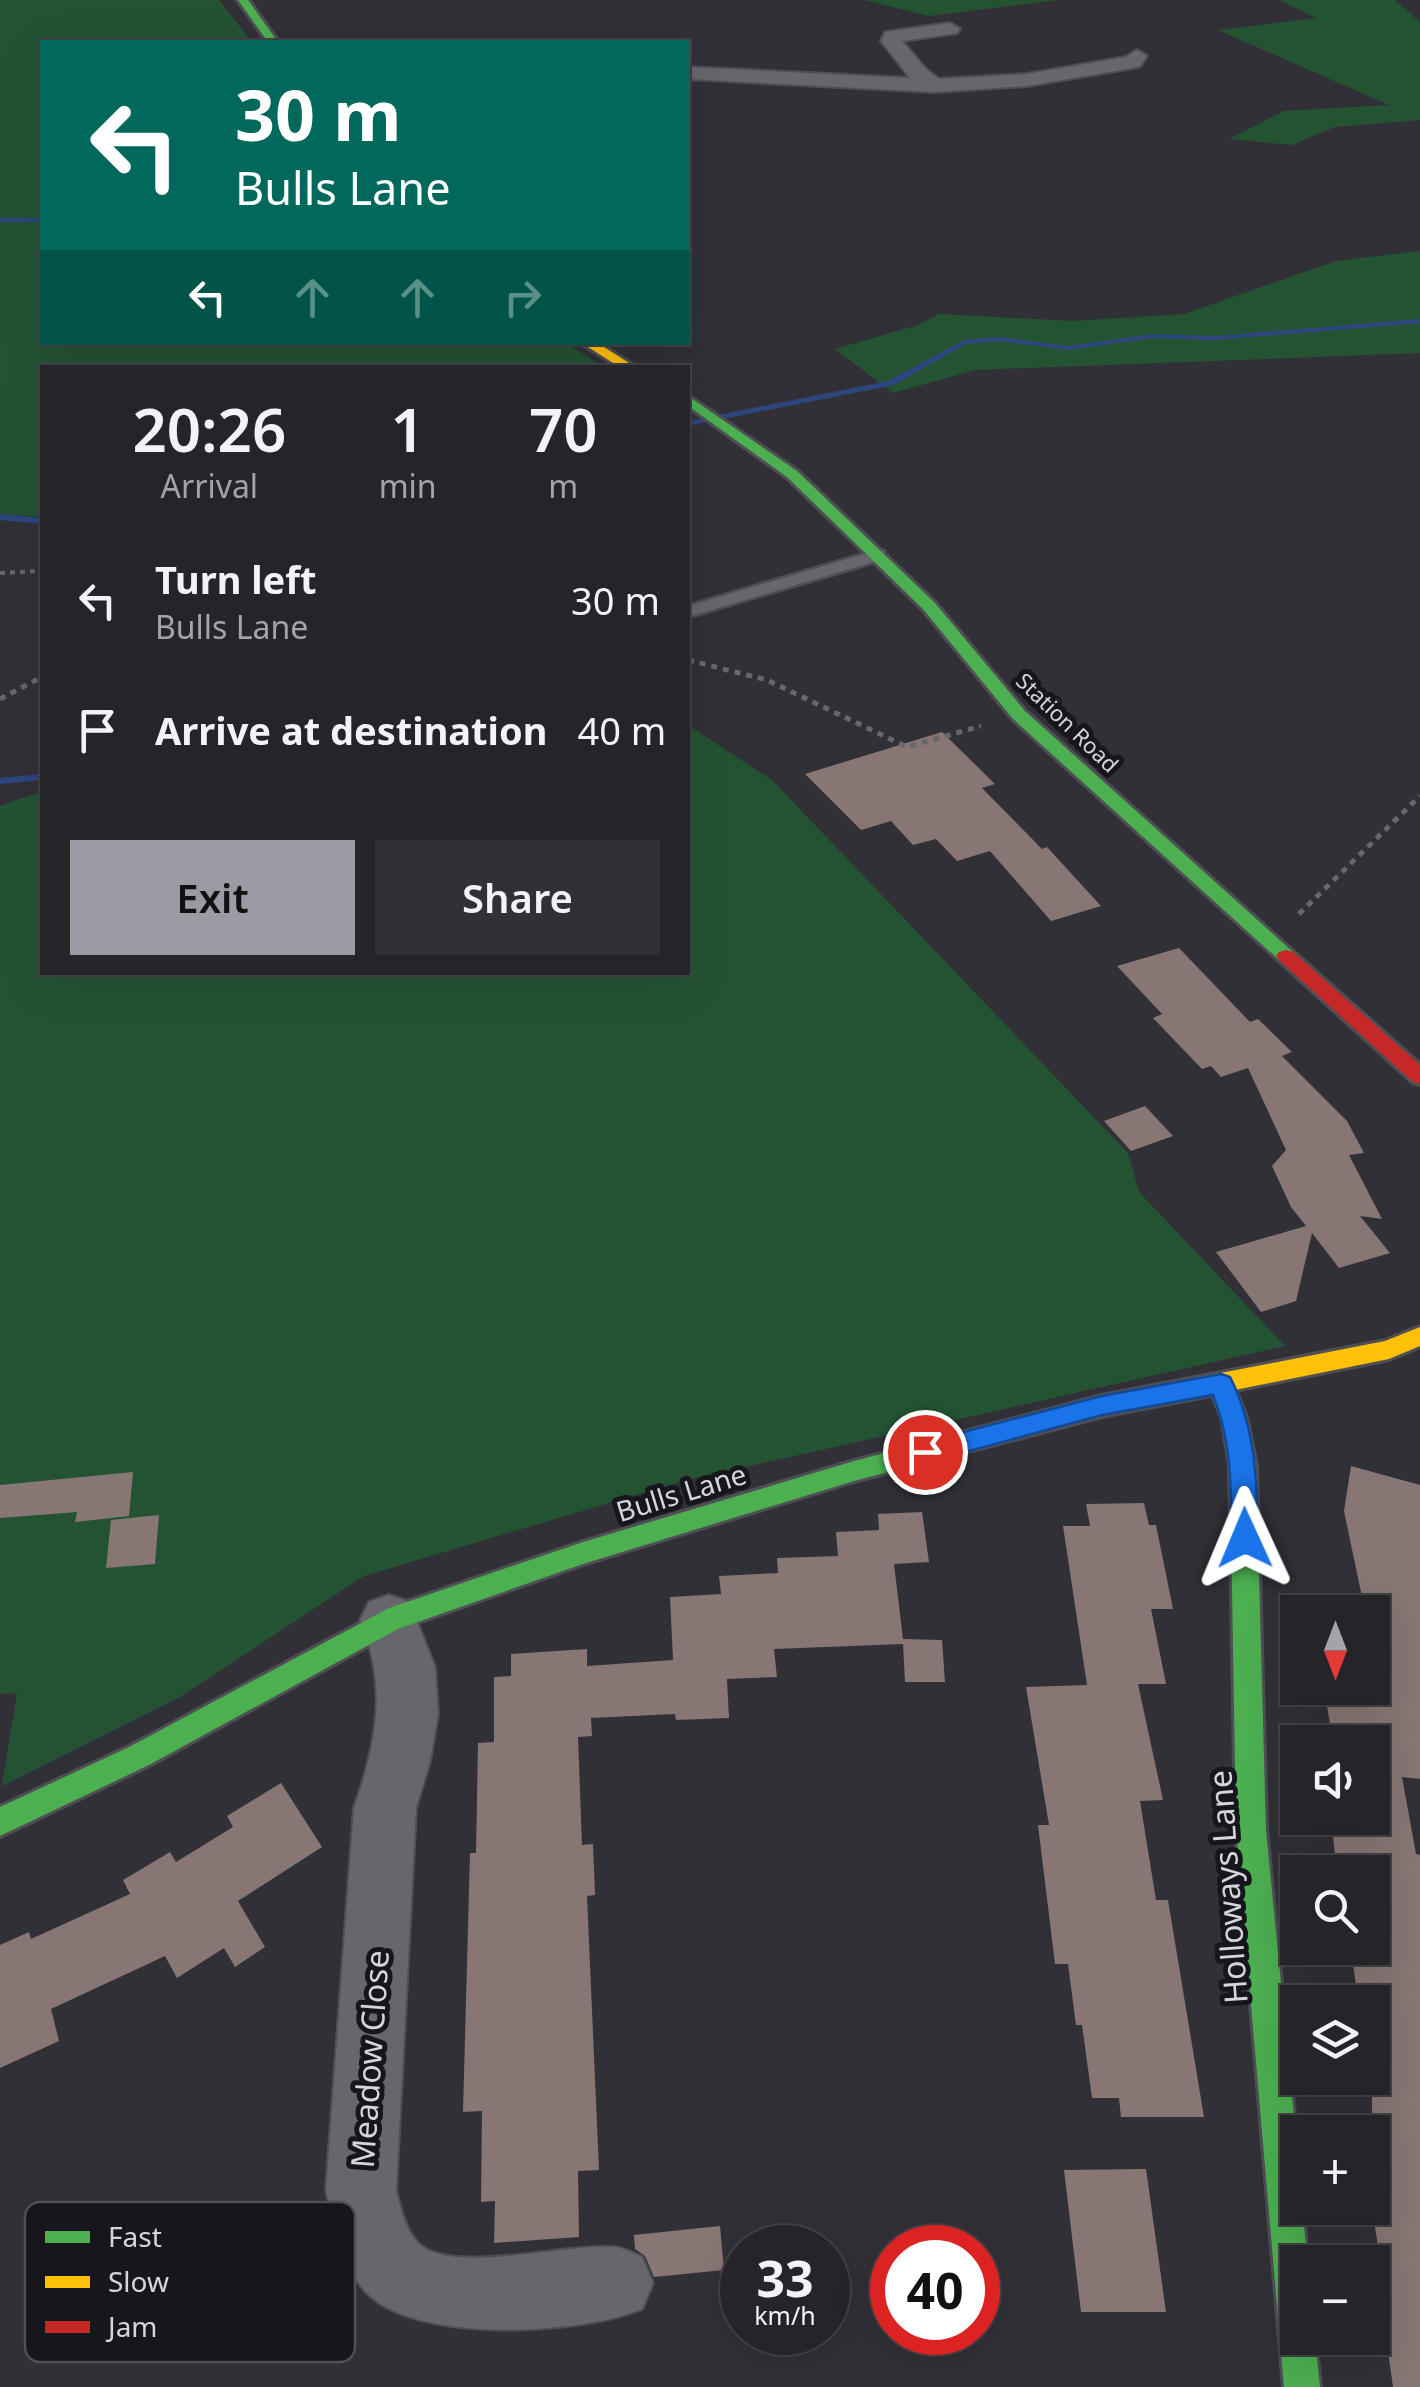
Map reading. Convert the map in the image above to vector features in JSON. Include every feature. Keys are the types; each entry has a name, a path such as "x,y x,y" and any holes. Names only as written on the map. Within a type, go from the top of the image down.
{"street":[{"path":"243,0 272,40"},
{"path":"935,86 918,74 891,41 892,36 950,29"},
{"path":"690,72 935,86 1026,80 1134,62 1137,56"},
{"path":"591,345 626,365"},
{"name":"Station Road","path":"690,401 792,474 929,606 1019,715 1420,1078"},
{"name":"Bulls Lane","path":"0,1822 139,1756 389,1620 583,1552 854,1471 1102,1406 1389,1350 1420,1336"},
{"name":"Holloways Lane","path":"1221,1384 1234,1418 1243,1464 1252,1830 1302,2387"},
{"name":"Meadow Close","path":"389,1620 399,1640 411,1700 405,1754 385,1808 361,2190 372,2236 400,2276 460,2295 616,2284"}],"lane":[{"path":"690,611 878,555"}],"path":[{"path":"0,573 40,570"},
{"path":"690,661 767,680 907,747 1019,715"},
{"path":"0,699 40,678"},
{"path":"1272,944 1420,796"}],"green space":[{"path":"0,0 219,0 250,40 40,40 40,345 568,345 602,365 40,365 40,517 0,514"},
{"path":"865,0 1059,0 929,16"},
{"path":"1279,0 1395,0 1420,22 1420,120 1335,127 1292,145 1229,139 1284,111 1389,105 1218,30 1316,18"},
{"path":"1420,251 1420,353 975,370 893,393 835,349 918,325 939,314 1073,321 1184,314 1336,261"},
{"path":"690,726 773,781 1128,1153 1139,1192 1285,1346 683,1481 364,1576 180,1697 2,1786 17,1693 0,1694 0,806 40,792 40,975 690,975"}],"building":[{"path":"942,732 995,784 982,788 1042,849 1047,847 1101,906 1051,921 990,851 957,861 936,839 913,845 891,821 861,830 805,774"},
{"path":"1179,948 1250,1022 1258,1019 1292,1052 1282,1056 1347,1121 1364,1153 1349,1155 1382,1219 1360,1216 1390,1253 1339,1268 1312,1233 1296,1301 1261,1312 1216,1252 1306,1226 1291,1207 1272,1166 1286,1150 1248,1068 1221,1077 1211,1066 1202,1069 1153,1018 1162,1014 1117,966"},
{"path":"1145,1106 1173,1136 1131,1151 1104,1121"},
{"path":"1351,1466 1420,1485 1420,1779 1402,1777 1416,1854 1420,1855 1420,2387 1393,2387 1388,2355 1390,2245 1378,2245 1375,2225 1390,2225 1390,2115 1372,2115 1372,2095 1390,2095 1390,1985 1356,1985 1353,1965 1390,1965 1390,1855 1335,1855 1333,1835 1390,1835 1390,1725 1330,1725 1327,1705 1390,1705 1390,1595 1362,1595 1344,1511"},
{"path":"133,1472 129,1516 75,1522 77,1512 0,1518 0,1485"},
{"path":"1144,1503 1149,1525 1156,1525 1173,1609 1151,1609 1166,1684 1138,1684 1163,1800 1140,1801 1156,1900 1168,1900 1204,2117 1121,2117 1119,2098 1092,2098 1082,2025 1076,2025 1068,1964 1055,1964 1038,1825 1049,1825 1026,1687 1087,1685 1063,1526 1090,1526 1086,1504"},
{"path":"922,1512 929,1562 894,1564 903,1639 942,1640 945,1682 905,1682 903,1644 774,1649 777,1677 727,1679 729,1718 676,1720 675,1714 591,1718 592,1736 578,1737 582,1845 593,1844 595,1895 587,1896 599,2170 578,2171 579,2237 494,2243 495,2201 481,2202 482,2111 463,2112 470,1853 476,1853 478,1743 494,1742 494,1677 511,1676 511,1654 587,1649 587,1666 673,1660 670,1597 721,1594 719,1576 778,1573 777,1558 838,1556 836,1532 879,1530 878,1514"},
{"path":"159,1515 155,1564 106,1568 111,1520"},
{"path":"281,1783 322,1847 238,1901 265,1947 235,1967 224,1948 177,1978 165,1956 51,2009 59,2041 0,2068 0,1945 29,1932 31,1939 130,1894 123,1880 170,1852 176,1862 233,1827 227,1816"},
{"path":"1146,2169 1166,2312 1081,2312 1064,2170"},
{"path":"720,2226 720,2270 654,2277 645,2256 635,2249 634,2235"}],"waterway":[{"path":"0,220 40,220"},
{"path":"690,424 891,383 964,342 1000,339 1068,348 1153,336 1215,338 1420,321"},
{"path":"0,517 40,521"},
{"path":"0,781 40,777"}],"traffic: fast":[{"path":"243,0 272,40"},
{"path":"690,401 792,474 929,606 1019,715 1286,956"},
{"path":"1221,1384 1234,1417 1243,1465 1251,1830 1302,2387"},
{"path":"0,1822 139,1756 389,1620 583,1553 854,1471 1102,1406 1200,1387"}],"traffic: slow":[{"path":"591,345 626,365"},
{"path":"1200,1387 1389,1350 1420,1336"}],"traffic: jam":[{"path":"1286,956 1420,1077"}],"route":[{"path":"925,1452 1102,1406 1221,1384 1234,1418 1243,1464 1245,1538"}]}
